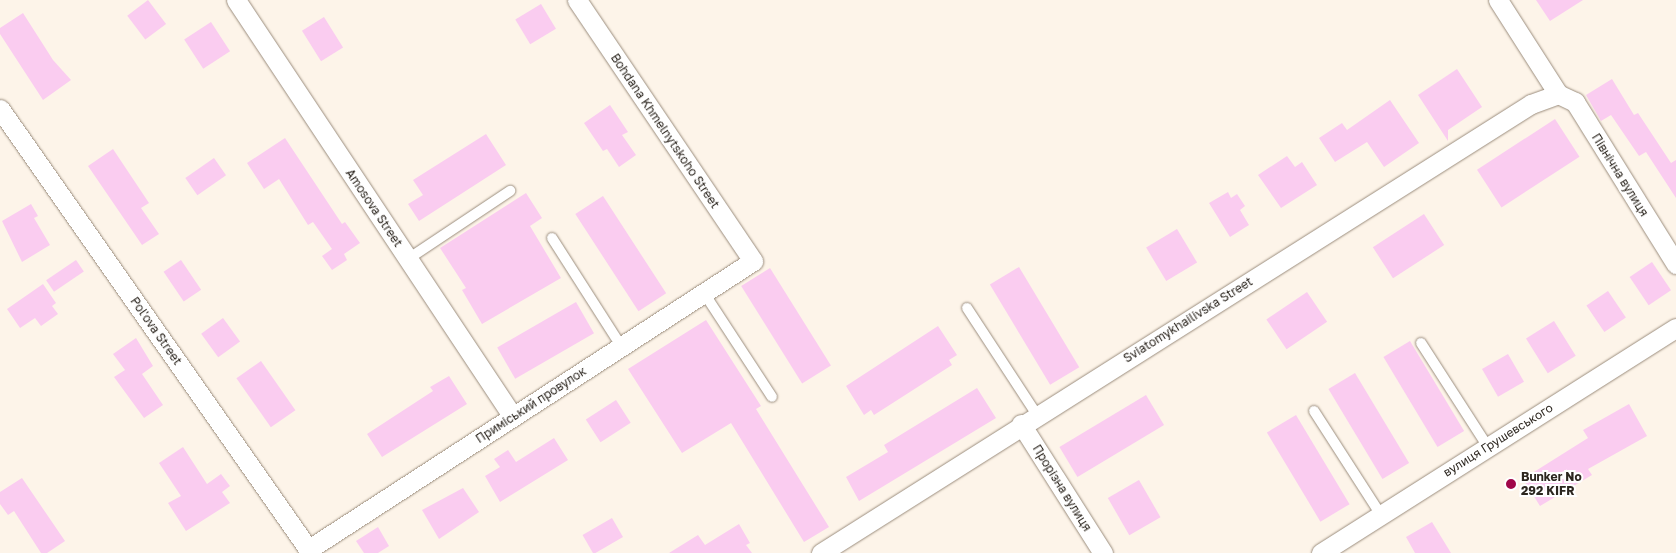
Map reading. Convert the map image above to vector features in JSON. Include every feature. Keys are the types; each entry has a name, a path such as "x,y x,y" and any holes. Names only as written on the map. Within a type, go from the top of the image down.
{"street":[{"name":"Amosova Street","path":"236,0 512,416"},
{"name":"Bohdana Khmelnytskoho Street","path":"576,0 754,261"},
{"path":"1498,0 1558,94"},
{"name":"Північна вулиця","path":"1558,94 1575,102 1676,264"},
{"name":"Sviatomykhailivska Street","path":"821,553 1029,419 1531,104 1558,94"},
{"name":"Pol'ova Street","path":"0,109 310,551"},
{"name":"Приміський провулок","path":"310,551 512,416 754,261"},
{"name":"вулиця Грушевського","path":"1321,553 1676,328"},
{"name":"Прорізна вулиця","path":"1029,419 1103,553"}],"lane":[{"path":"408,259 510,191"},
{"path":"552,238 621,346"},
{"path":"704,293 772,396"},
{"path":"967,308 1029,419"},
{"path":"1421,343 1488,447"},
{"path":"1314,411 1381,515"}],"building":[{"path":"148,0 166,24 145,40 127,16"},
{"path":"1536,0 1583,0 1550,21"},
{"path":"541,4 556,29 530,44 515,19"},
{"path":"23,13 53,60 71,80 43,100 0,34 0,28"},
{"path":"324,17 343,48 321,61 302,31"},
{"path":"211,22 230,51 203,69 184,39"},
{"path":"1457,69 1482,107 1448,130 1448,141 1418,95"},
{"path":"1612,79 1634,115 1638,113 1671,163 1676,160 1676,198 1646,152 1639,156 1611,115 1601,121 1586,95"},
{"path":"1390,100 1419,143 1384,167 1367,142 1335,162 1319,138 1342,123 1347,130"},
{"path":"610,105 628,132 622,135 636,155 619,167 607,149 603,151 584,123"},
{"path":"1555,119 1580,157 1502,207 1477,170"},
{"path":"486,134 506,165 419,221 408,204 423,195 413,180"},
{"path":"285,138 342,224 345,222 360,243 344,254 347,260 332,270 322,256 332,249 313,222 308,225 279,179 264,189 247,163"},
{"path":"113,149 149,203 141,208 159,234 142,245 88,166"},
{"path":"1287,156 1295,167 1302,162 1317,185 1281,208 1258,175"},
{"path":"214,158 226,175 197,195 185,178"},
{"path":"1228,192 1231,198 1237,194 1245,206 1240,210 1249,225 1230,237 1209,203"},
{"path":"526,193 542,218 530,226 561,278 482,324 462,290 466,288 440,248"},
{"path":"603,196 666,293 639,311 575,214"},
{"path":"31,204 38,216 34,218 50,245 22,262 2,221"},
{"path":"1424,214 1444,245 1393,278 1373,247"},
{"path":"1177,229 1197,262 1166,281 1146,248"},
{"path":"76,260 84,272 54,292 46,280"},
{"path":"181,260 201,290 184,302 164,272"},
{"path":"1652,262 1671,290 1649,305 1630,277"},
{"path":"1019,267 1079,367 1050,385 990,285"},
{"path":"770,268 831,366 802,384 741,286"},
{"path":"43,284 56,303 52,306 58,314 41,326 35,318 20,328 7,309"},
{"path":"1608,291 1626,318 1604,332 1586,306"},
{"path":"1307,292 1327,322 1287,349 1266,319"},
{"path":"576,302 594,333 515,379 497,348"},
{"path":"223,318 240,341 218,357 201,334"},
{"path":"706,320 761,406 756,409 829,527 804,542 731,423 682,453 628,369"},
{"path":"1554,321 1576,356 1548,373 1526,338"},
{"path":"938,326 957,355 949,360 952,365 874,415 871,410 864,415 846,386"},
{"path":"136,338 153,366 142,374 163,405 144,418 114,377 125,370 113,354"},
{"path":"1410,341 1464,431 1438,447 1383,357"},
{"path":"1508,354 1524,382 1498,397 1482,369"},
{"path":"261,361 295,410 271,427 236,378"},
{"path":"1355,373 1409,463 1383,479 1328,389"},
{"path":"449,376 467,404 382,457 367,434 433,391 430,387"},
{"path":"977,388 996,418 859,501 846,477 888,452 884,445"},
{"path":"1146,395 1164,425 1077,477 1059,447"},
{"path":"616,400 631,423 601,442 586,420"},
{"path":"1629,404 1647,436 1588,469 1592,475 1540,506 1523,479 1588,438 1583,430"},
{"path":"1296,415 1350,504 1320,522 1267,433"},
{"path":"554,438 568,460 500,502 485,476 500,467 494,459 508,450 516,462"},
{"path":"183,447 207,484 221,474 230,486 222,492 230,503 186,531 168,503 181,496 159,463"},
{"path":"22,478 65,541 47,553 41,553 14,511 8,515 0,504 0,492"},
{"path":"1139,480 1160,517 1129,535 1108,498"},
{"path":"463,488 479,512 439,539 422,510"},
{"path":"612,518 623,537 593,553 583,535"},
{"path":"1432,522 1451,553 1415,553 1406,537"},
{"path":"739,524 750,543 746,545 752,553 669,553 698,535 705,545"},
{"path":"378,527 389,546 378,553 364,553 356,541"}],"place":[{"name":"Bunker No 292 KIFR","path":"1511,484"}]}
